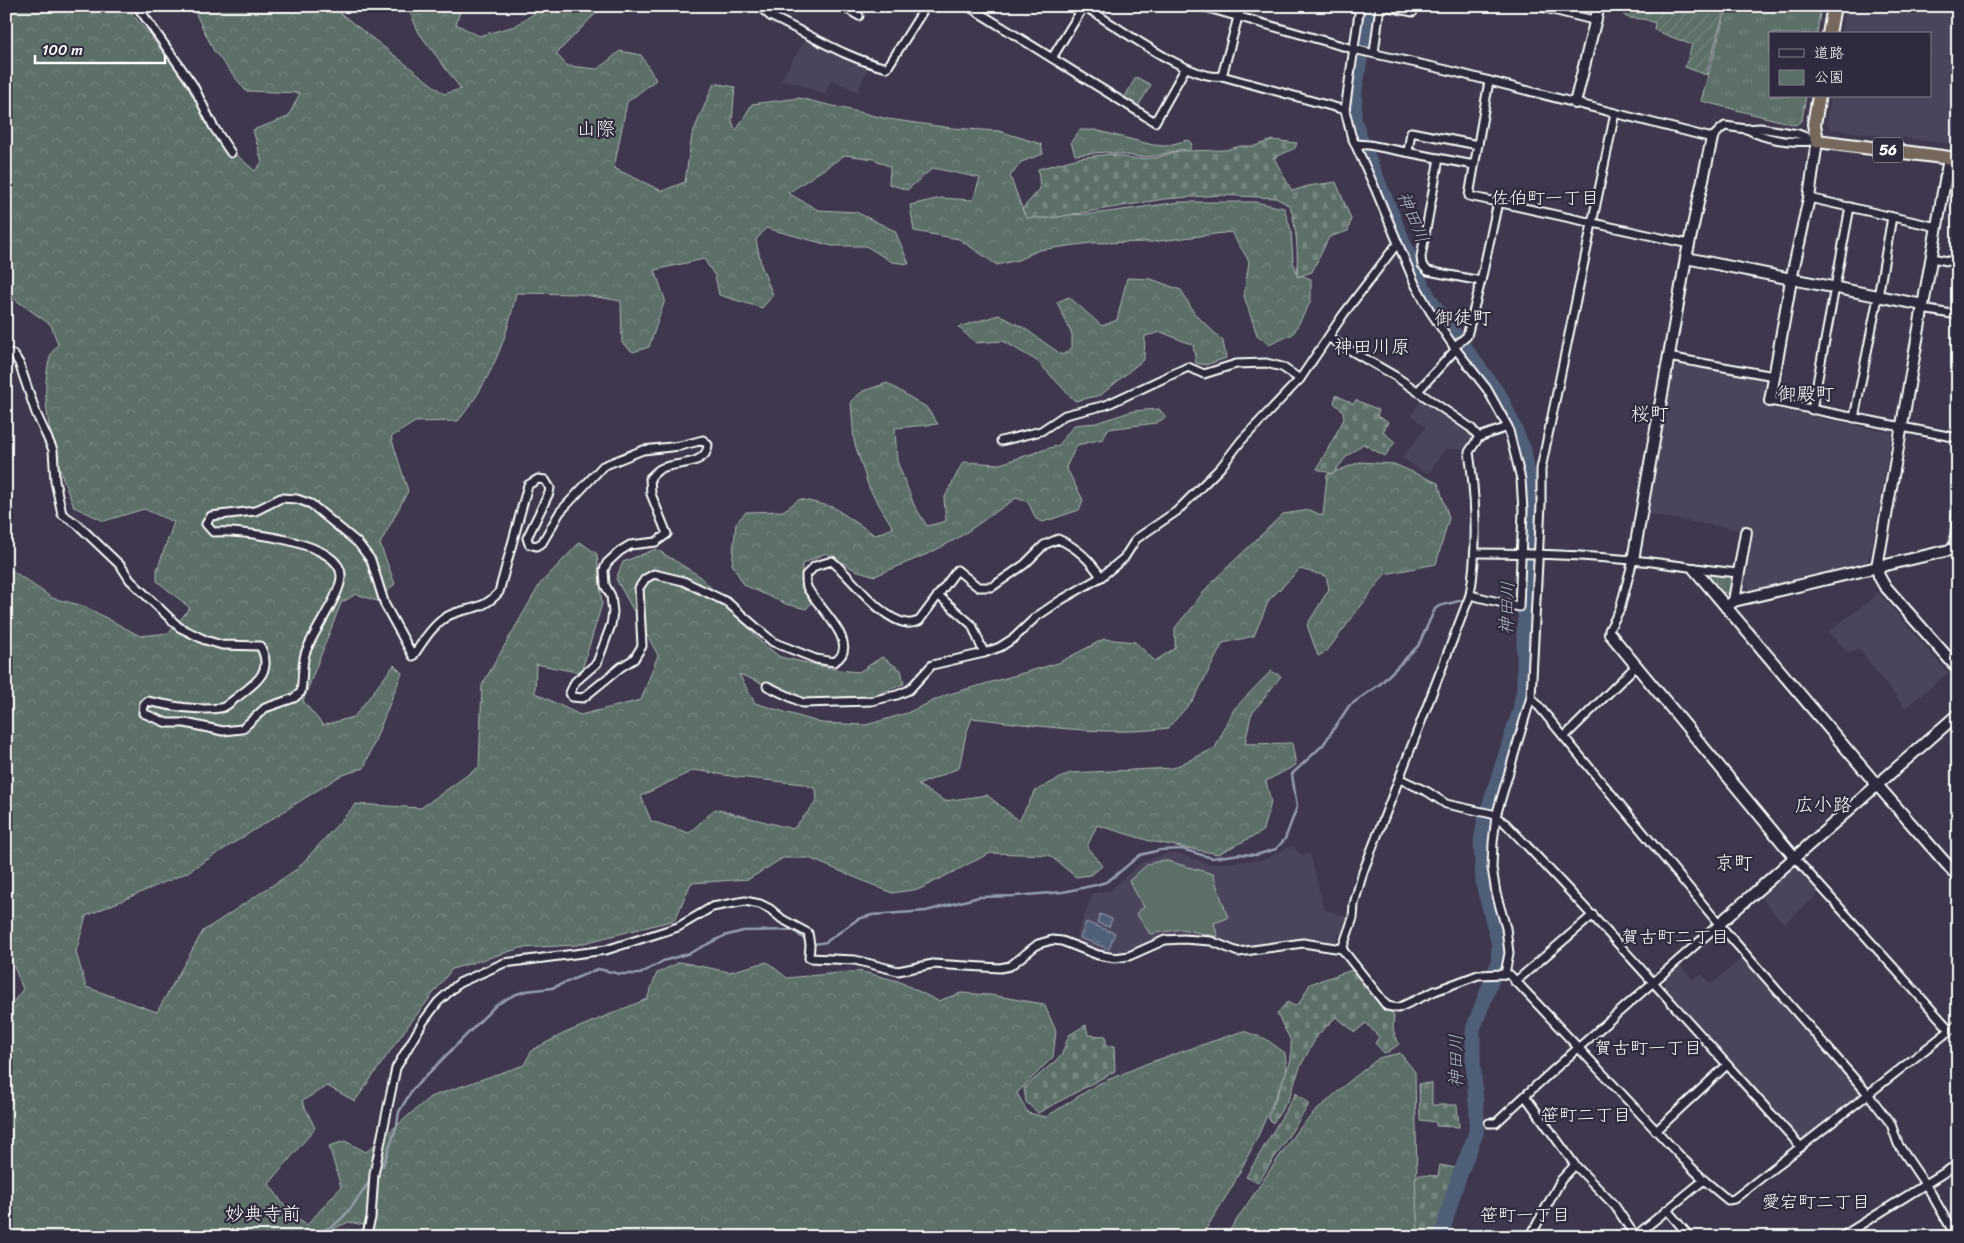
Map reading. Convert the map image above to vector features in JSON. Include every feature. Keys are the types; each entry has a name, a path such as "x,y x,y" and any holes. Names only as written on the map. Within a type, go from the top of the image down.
{"highway":[{"path":"1829,32 1834,6"},
{"path":"1818,141 1814,124 1819,98"},
{"name":"56","path":"1818,141 1953,158"}],"street":[{"path":"137,6 193,85 213,126 231,153"},
{"path":"760,6 770,16 851,57 887,68 926,6"},
{"path":"842,6 859,16"},
{"path":"968,6 1155,122 1185,69"},
{"path":"1052,58 1084,6 1185,69 1213,78 1222,76 1345,110"},
{"path":"1201,6 1238,18 1355,49 1712,138"},
{"path":"1222,76 1241,6"},
{"path":"1360,6 1345,110 1351,135 1360,144 1398,245 1415,284 1430,311 1487,389 1502,414 1508,427 1521,479 1524,511 1524,553 1519,607 1470,595"},
{"path":"1371,52 1380,6"},
{"path":"1384,6 1413,12 1414,6"},
{"path":"1537,6 1597,21"},
{"path":"1575,103 1600,6"},
{"path":"1489,81 1469,196 1689,244"},
{"path":"1503,974 1509,952 1506,928 1496,893 1492,868 1494,815 1531,696 1541,469 1615,113"},
{"path":"1950,1030 1795,858 1636,666 1610,634 1609,630 1622,602 1633,560 1686,258 1712,138 1725,126 1746,129 1760,128 1798,134 1818,141 1770,401 1958,438"},
{"path":"1408,152 1411,132 1478,146"},
{"path":"1360,144 1474,166"},
{"path":"1439,158 1421,257 1422,265 1428,271 1481,281"},
{"path":"1953,158 1937,227 1877,567 1884,585 1958,669"},
{"path":"1809,198 1937,227"},
{"path":"1418,391 1465,339 1481,281 1498,202"},
{"path":"1812,410 1850,207"},
{"path":"1854,418 1892,217"},
{"path":"768,686 803,702 871,701 909,690 932,666 984,653 1000,647 1014,638 1036,616 1101,577 1124,558 1136,539 1176,511 1221,467 1241,441 1300,379 1343,315 1398,245"},
{"path":"1686,258 1958,315"},
{"path":"1932,258 1958,264"},
{"path":"1329,338 1418,391 1471,428 1479,437"},
{"path":"6,352 14,355 19,363 36,413 53,450 55,481 62,514 77,524 121,566 130,580 180,627 205,640 222,645 260,646 266,656 266,666 258,681 223,708 182,708 147,701 144,704 143,713 167,723 184,723 223,730 242,729 265,708 294,698 301,692 305,654 337,590 341,578 339,567 331,558 303,545 269,536 223,531 213,532 206,524 212,516 255,511 281,498 297,499 311,504 358,543 371,560 385,605 413,656 434,627 447,616 479,607 493,599 499,592 528,485 538,479 544,480 550,488 527,538 529,544 536,546 542,542 560,512 603,466 643,450 680,446 703,440 708,445 708,451 704,456 695,461 664,467 650,478 650,494 667,534 656,542 630,545 607,563 604,570 605,585 611,596 614,612 597,663 572,686 570,693 576,699 583,698 620,667 634,659 642,646 639,588 645,579 654,574 683,580 727,602 773,642 816,659 834,662 842,654 844,646 840,633 806,586 806,576 816,566 832,561 862,592 891,617 908,623 918,621 957,570 978,587 992,587 1025,564 1044,545 1058,539 1067,543 1093,564 1101,577"},
{"path":"1668,357 1774,376"},
{"path":"1001,440 1041,431 1065,415 1106,405 1188,367 1204,374 1236,364 1266,363 1282,367 1300,379"},
{"path":"1342,949 1353,918 1354,904 1363,872 1470,595 1476,554 1474,480 1469,452 1479,437 1508,427"},
{"path":"1730,604 1877,567 1957,551 1954,542 1958,499"},
{"path":"1730,604 1746,532"},
{"path":"1476,554 1524,553 1633,560 1738,573"},
{"path":"1694,569 1730,604 1877,785 1958,877"},
{"path":"938,595 972,625 984,653"},
{"path":"1564,737 1636,666"},
{"path":"1531,696 1719,924 1868,1094 1891,1124 1898,1144 1925,1184 1956,1237"},
{"path":"1489,1123 1496,1123 1577,1047 1653,984 1958,714"},
{"path":"1400,779 1428,792 1446,804 1494,815 1506,824 1593,915 1801,1147"},
{"path":"366,1237 371,1218 374,1174 396,1068 423,1022 438,1002 459,983 504,963 606,950 678,927 712,907 745,901 760,904 770,909 782,919 808,933 810,942 808,958 855,960 898,971 933,964 1000,968 1010,966 1038,944 1052,940 1062,941 1098,955 1115,958 1129,956 1165,940 1183,939 1211,941 1238,952 1303,943 1342,949 1387,1006 1398,1008 1435,991 1478,975 1503,974 1510,976 1704,1180 1728,1200 1734,1199 1958,1024"},
{"path":"1515,982 1593,915"},
{"path":"1656,1130 1727,1065"},
{"path":"1524,1096 1575,1165 1615,1206 1634,1236 1704,1180"},
{"path":"1841,1237 1958,1164"},
{"path":"1530,1237 1562,1180 1575,1165"},
{"path":"1668,1210 1690,1237"}],"shaded area":[{"path":"1846,6 1958,6 1958,145 1830,129 1827,124 1831,98 1932,98 1932,32 1842,32"},
{"path":"805,40 868,69 858,92 831,80 825,95 797,83 780,81"},
{"path":"1679,364 1763,380 1767,386 1764,406 1892,433 1870,556 1866,562 1749,590 1745,583 1753,532 1646,514 1674,367"},
{"path":"1422,399 1472,434 1467,449 1445,449 1428,474 1402,458 1426,427 1411,415"},
{"path":"1879,593 1948,673 1905,708 1858,648 1850,654 1828,632"},
{"path":"1291,846 1302,855 1310,853 1324,909 1349,917 1343,935 1338,934 1336,944 1314,938 1293,938 1241,949 1208,937 1180,933 1156,939 1128,954 1114,956 1074,943 1093,893 1109,891 1141,863 1168,853 1178,853 1209,864 1263,860"},
{"path":"1794,864 1819,893 1784,924 1759,895"},
{"path":"1742,958 1860,1093 1803,1140 1799,1140 1665,991 1665,980 1681,965 1693,980 1702,974 1711,984"}],"green space":[{"path":"12,6 126,6 171,62 226,146 255,171 262,162 253,130 288,117 300,93 246,91 214,51 192,6 331,6 444,94 461,89 419,33 407,6 462,6 456,24 479,36 515,26 546,6 603,6 556,54 568,66 598,69 620,51 641,55 656,80 627,102 614,168 662,191 685,182 692,135 714,83 735,87 732,121 736,131 752,104 799,98 888,119 951,128 999,131 1041,144 1043,154 1021,162 1010,176 1025,216 1093,214 1180,202 1255,202 1284,208 1291,230 1293,261 1297,274 1311,279 1311,301 1293,334 1269,345 1257,335 1244,296 1249,261 1231,232 1152,242 1091,243 1039,250 1018,260 997,265 959,239 914,231 910,205 941,198 973,200 980,178 933,168 907,190 889,184 890,167 874,159 845,155 788,193 818,210 856,212 895,231 909,264 892,262 866,246 832,246 766,228 756,240 762,268 773,295 762,308 719,295 715,276 704,259 655,270 665,300 649,347 633,352 622,343 621,301 579,294 516,293 508,328 488,377 458,421 415,422 391,437 408,491 380,544 395,584 377,601 356,594 341,603 303,701 323,725 354,717 394,665 402,673 364,768 340,776 186,873 86,916 76,952 86,987 157,1012 203,931 297,869 356,804 421,808 479,767 482,685 540,584 580,542 597,554 602,604 581,673 536,664 535,693 580,715 641,700 658,655 616,579 623,562 656,549 698,575 737,613 761,642 780,657 839,670 859,672 882,657 901,670 904,684 873,696 801,699 739,674 755,703 821,723 866,725 907,713 946,695 1058,663 1104,639 1135,642 1155,661 1175,648 1175,628 1211,583 1283,514 1310,510 1323,516 1327,475 1360,462 1394,464 1438,483 1449,518 1436,564 1385,574 1327,651 1318,656 1307,625 1329,589 1326,576 1300,569 1269,600 1254,636 1223,643 1194,699 1168,728 1095,731 972,718 966,734 959,768 918,785 945,801 987,795 1019,821 1035,791 1070,773 1173,768 1215,748 1234,709 1271,671 1281,676 1251,715 1245,744 1292,743 1296,765 1266,781 1271,803 1262,832 1218,854 1150,841 1097,825 1087,847 1102,866 1091,875 1076,877 1049,855 990,853 920,889 892,893 809,858 783,858 749,879 691,883 675,920 576,945 521,948 452,969 405,1030 355,1101 327,1086 302,1101 315,1128 269,1184 292,1216 307,1225 341,1187 329,1146 345,1141 366,1152 430,1097 524,1065 532,1050 565,1033 647,999 657,973 680,962 729,972 767,962 787,978 859,971 898,981 938,1001 961,993 990,995 1044,1004 1056,1031 1053,1057 1017,1093 1028,1113 1046,1117 1098,1084 1148,1063 1243,1031 1266,1039 1285,1053 1287,1071 1257,1138 1232,1187 1201,1237 375,1237 373,1227 349,1222 314,1237 6,1237 6,1012 23,989 6,947 6,566 52,598 84,606 140,636 169,633 190,608 157,581 157,570 174,522 144,509 104,521 74,507 55,453 50,433 46,394 50,357 58,344 51,325 10,296 6,283 6,252 8,248 6,244 6,16","holes":["694,770 803,784 816,789 817,801 793,829 715,809 689,833 651,821 641,796"]},
{"path":"1620,6 1731,6 1723,16 1706,75 1685,67 1692,45 1654,30 1655,23 1645,19 1625,16"},
{"path":"1733,6 1821,6 1817,32 1769,32 1769,98 1806,98 1802,120 1796,125 1701,101 1724,17"},
{"path":"1136,77 1151,85 1137,108 1123,100"},
{"path":"1080,130 1095,130 1153,145 1165,146 1188,140 1192,144 1189,151 1182,149 1156,156 1140,157 1105,152 1075,155 1071,142"},
{"path":"1272,140 1297,143 1295,148 1274,158 1292,191 1308,186 1336,182 1351,219 1348,231 1329,237 1312,272 1297,277 1296,241 1290,206 1276,198 1221,195 1164,199 1052,218 1027,218 1022,209 1040,189 1038,169 1079,158 1110,154 1133,159 1156,158 1178,151 1225,150 1241,146 1255,146"},
{"path":"1127,278 1151,279 1181,290 1194,313 1223,341 1226,358 1206,365 1196,363 1193,345 1161,332 1145,336 1144,359 1101,395 1075,401 1037,361 1003,341 976,343 958,327 999,315 1024,328 1062,355 1072,348 1072,335 1057,302 1069,297 1102,326 1117,320"},
{"path":"887,383 926,407 938,424 895,428 897,461 914,505 927,526 946,521 944,499 963,462 1000,464 1059,445 1074,425 1096,423 1133,411 1159,409 1166,417 1156,423 1108,429 1103,439 1077,445 1066,467 1083,500 1079,510 1043,522 1036,519 1028,502 1016,498 958,538 932,552 875,576 855,570 826,553 802,564 801,587 812,602 806,609 786,604 744,585 732,564 736,523 746,512 783,511 800,499 833,507 875,535 893,528 869,488 854,441 851,401 863,391"},
{"path":"1336,395 1353,404 1356,400 1379,410 1377,416 1388,422 1383,432 1395,442 1385,456 1363,444 1346,457 1333,474 1317,469 1344,419 1343,411 1334,403"},
{"path":"1709,573 1733,576 1729,594 1721,592 1709,579"},
{"path":"1164,860 1213,874 1228,918 1214,923 1218,937 1182,929 1150,934 1136,913 1144,907 1129,881 1148,864"},
{"path":"1355,969 1394,1015 1393,1029 1399,1044 1385,1054 1375,1043 1379,1037 1366,1023 1355,1032 1336,1017 1317,1036 1301,1065 1288,1100 1273,1123 1268,1118 1291,1060 1291,1041 1277,1014 1287,1002 1295,1006 1300,1002 1310,984"},
{"path":"1086,1025 1088,1035 1106,1036 1106,1045 1114,1046 1115,1071 1038,1113 1026,1102 1024,1088 1061,1056 1069,1035"},
{"path":"1400,1053 1415,1072 1418,1237 1225,1237 1296,1132 1314,1113 1379,1058"},
{"path":"1432,1083 1432,1105 1457,1105 1459,1127 1436,1126 1436,1122 1420,1120 1419,1084"},
{"path":"1296,1093 1308,1103 1308,1106 1258,1183 1246,1177"},
{"path":"1440,1165 1456,1168 1435,1237 1418,1237 1415,1178 1420,1175 1438,1176"}],"water":[{"path":"1100,914 1112,919 1109,927 1097,923"},
{"path":"1086,922 1115,933 1109,949 1080,938"}],"waterway":[{"name":"神田川","path":"1369,6 1355,90 1354,119 1360,138 1419,280 1432,303 1501,398 1524,450 1529,481 1530,537 1524,632 1524,687 1520,710 1485,819 1481,841 1483,884 1499,944 1498,964 1473,1029 1476,1133 1456,1185 1441,1237"},
{"path":"383,1166 397,1125 399,1112 412,1090 496,1005 514,995 526,991 552,988 598,969 620,974 640,974 663,961 690,953 724,936 743,931 793,930 815,944 826,942 858,919 872,915 926,911 979,897 1063,892 1096,885 1106,882 1140,855 1160,850 1182,849 1212,858 1240,854 1256,855 1276,849 1285,839 1297,807 1292,774 1323,745 1349,706 1380,684 1418,646 1435,609 1439,606 1463,600"},
{"path":"293,1237 320,1231 334,1225 349,1210 369,1182"}],"district":[{"name":"山際","path":"596,128"},
{"name":"佐伯町一丁目","path":"1545,198"},
{"name":"御徒町","path":"1463,317"},
{"name":"神田川原","path":"1372,346"},
{"name":"御殿町","path":"1806,393"},
{"name":"桜町","path":"1650,413"},
{"name":"広小路","path":"1823,804"},
{"name":"京町","path":"1734,862"},
{"name":"賀古町二丁目","path":"1675,937"},
{"name":"賀古町一丁目","path":"1648,1048"},
{"name":"笹町二丁目","path":"1586,1115"},
{"name":"愛宕町二丁目","path":"1816,1202"},
{"name":"妙典寺前","path":"263,1213"},
{"name":"笹町一丁目","path":"1525,1215"}]}
